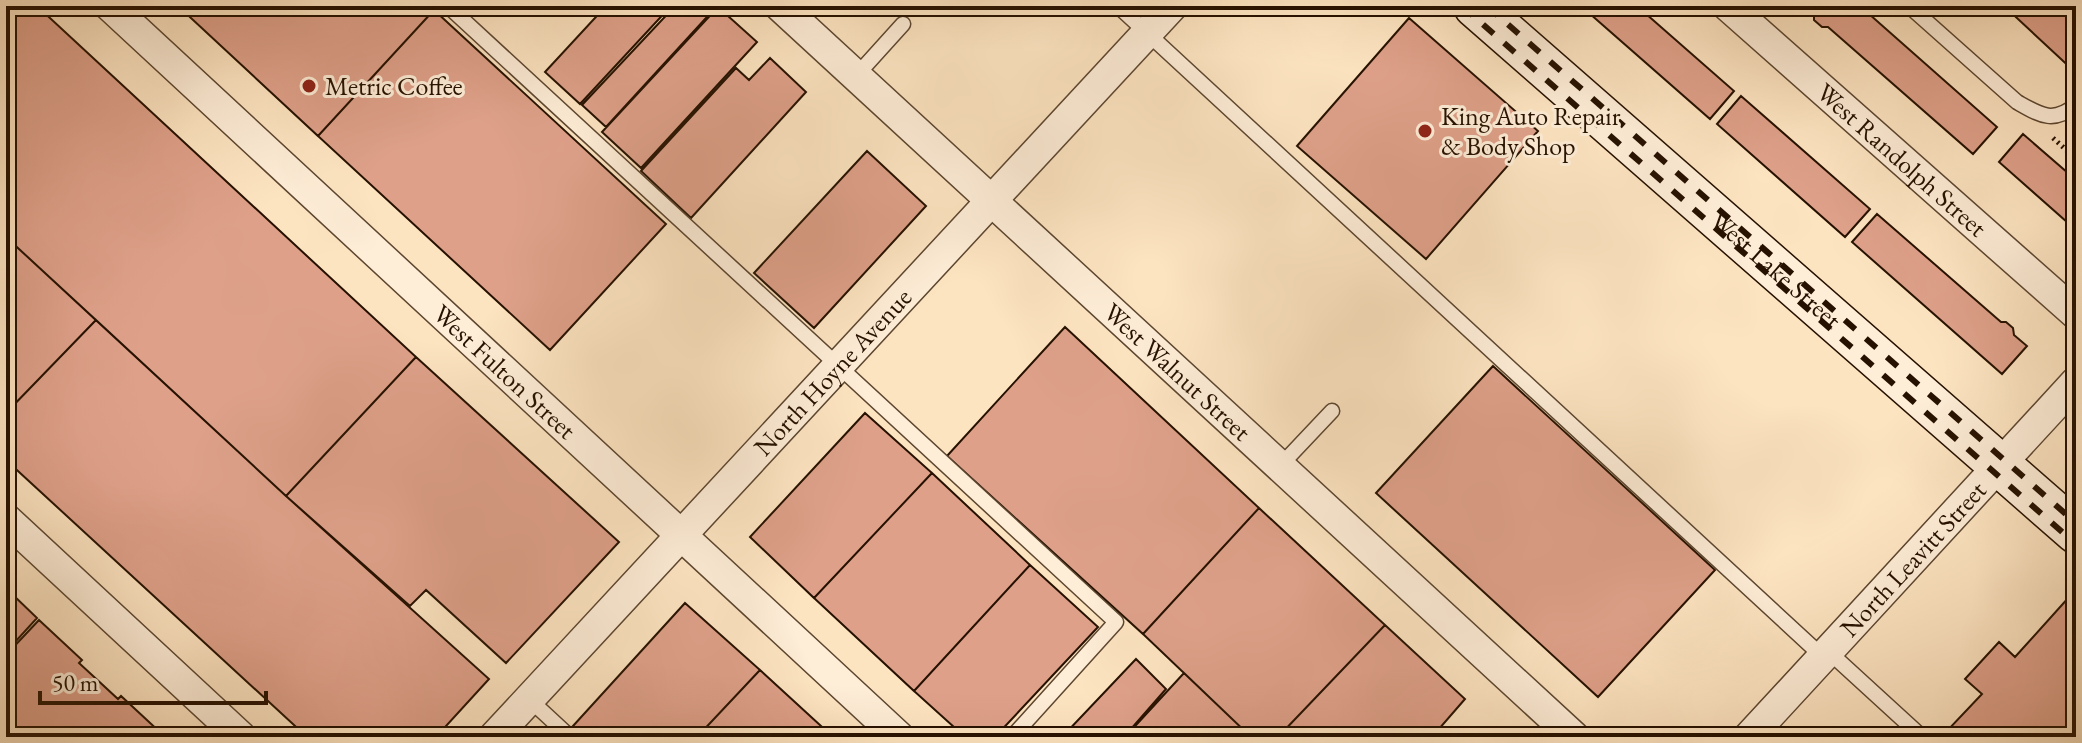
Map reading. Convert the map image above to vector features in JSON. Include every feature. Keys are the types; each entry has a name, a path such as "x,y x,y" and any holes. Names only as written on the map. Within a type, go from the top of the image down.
{"main road":[{"name":"West Lake Street","path":"1475,6 2076,532"}],"street":[{"name":"West Fulton Street","path":"110,6 899,737"},
{"name":"West Walnut Street","path":"780,6 1574,737"},
{"name":"North Hoyne Avenue","path":"494,737 1172,6"},
{"name":"West Randolph Street","path":"1728,6 2076,314"},
{"name":"North Leavitt Street","path":"1749,737 2076,382"},
{"path":"6,519 241,737"}],"lane":[{"path":"448,6 1116,622 1012,737"},
{"path":"1118,6 1825,654 1922,737"},
{"path":"1909,6 2027,108 2054,117 2065,114 2076,105"},
{"path":"856,76 903,24"},
{"path":"1280,466 1332,411"},
{"path":"529,699 570,737"}],"building":[{"path":"6,6 37,6 416,357 286,496 6,237"},
{"path":"178,6 430,6 434,10 318,136"},
{"path":"606,6 671,6 580,104 545,72"},
{"path":"675,6 717,6 606,127 582,105"},
{"path":"1581,6 1637,6 1734,91 1710,119"},
{"path":"1804,6 1860,6 1997,127 1973,154 1828,27 1822,27 1814,20 1814,14"},
{"path":"2004,6 2076,6 2076,73"},
{"path":"718,7 757,42 641,168 602,132"},
{"path":"434,10 666,224 550,350 318,136"},
{"path":"1409,18 1538,131 1426,259 1297,146"},
{"path":"770,58 806,92 691,218 641,171 736,68 749,80"},
{"path":"1741,96 1870,209 1845,237 1717,124"},
{"path":"2023,134 2076,180 2076,230 1999,162"},
{"path":"867,151 926,206 814,328 754,273"},
{"path":"1877,214 2001,322 2013,328 2014,335 2027,346 2002,374 1852,242"},
{"path":"6,237 96,320 6,413"},
{"path":"96,320 489,679 436,737 307,737 6,460 6,413"},
{"path":"1065,327 1259,508 1143,634 947,456"},
{"path":"416,357 619,542 506,663 426,590 410,606 286,496"},
{"path":"1493,366 1715,570 1598,697 1376,493"},
{"path":"865,413 932,473 814,598 750,537"},
{"path":"932,473 1030,565 914,691 814,598"},
{"path":"1259,508 1385,625 1278,737 1251,737 1143,634"},
{"path":"1030,565 1098,627 995,737 965,737 914,691"},
{"path":"11,593 37,618 6,652 6,599"},
{"path":"2070,596 2076,601 2076,737 1948,737 1944,734 1982,694 1965,679 1999,642 2015,657"},
{"path":"685,603 760,670 697,737 585,737 573,726"},
{"path":"39,620 82,660 79,663 162,734 159,737 6,737 6,655"},
{"path":"1385,625 1465,699 1432,737 1278,737"},
{"path":"1136,659 1166,689 1124,737 1062,737"},
{"path":"760,670 833,737 697,737"},
{"path":"1184,673 1251,737 1125,737"}],"railway":[{"path":"1462,6 2076,544"},
{"path":"1487,6 2076,523"}],"place":[{"name":"Metric Coffee","path":"309,86"},
{"name":"King Auto Repair & Body Shop","path":"1425,131"}]}
